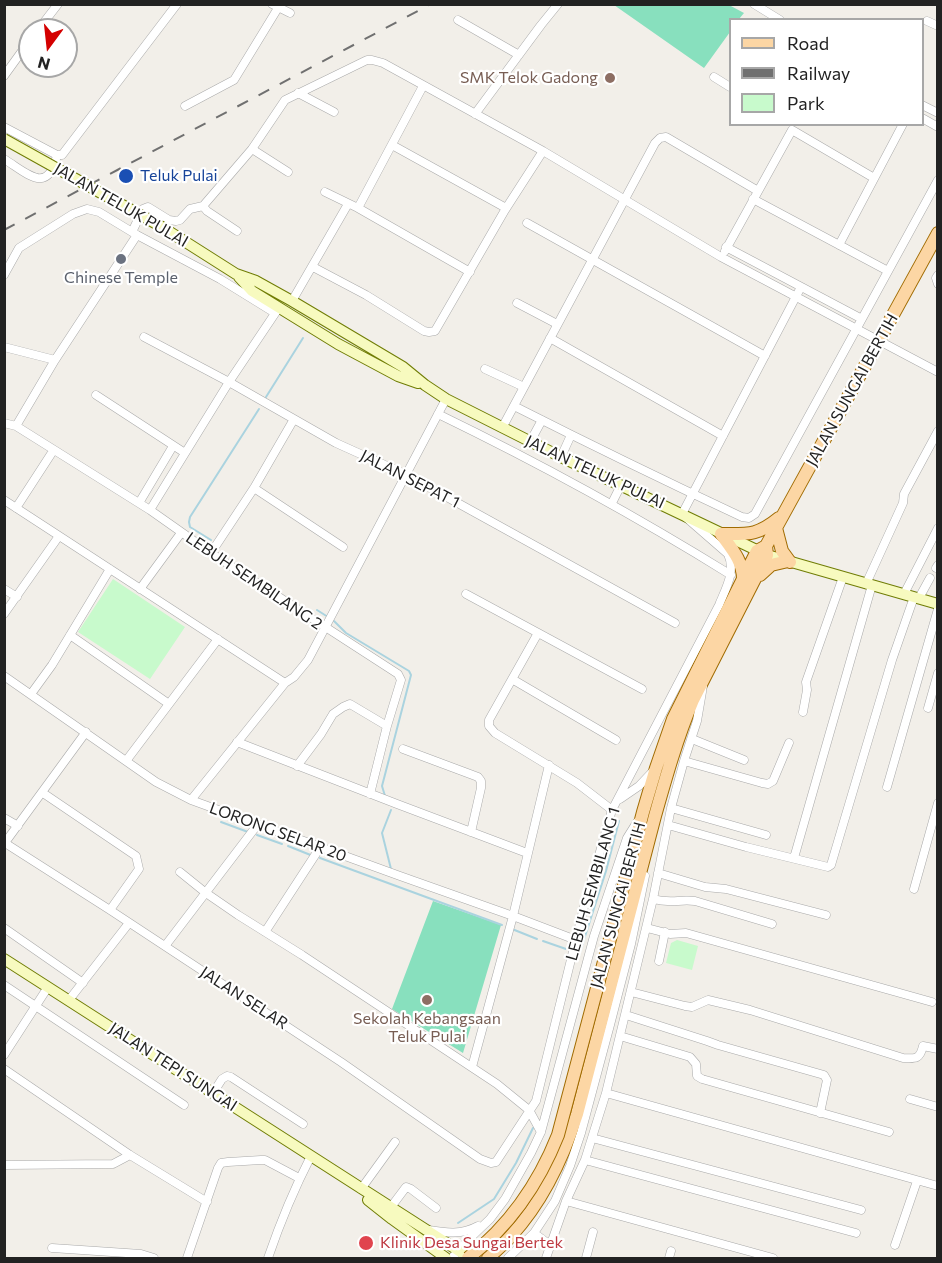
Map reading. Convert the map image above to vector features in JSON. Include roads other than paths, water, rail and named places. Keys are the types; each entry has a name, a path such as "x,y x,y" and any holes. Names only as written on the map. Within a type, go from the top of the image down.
{"main road":[{"name":"JALAN TELUK PULAI","path":"4,139 162,227 237,274 256,281 315,314 403,367 446,399 564,459 721,534 789,562 938,604"},
{"name":"JALAN SUNGAI BERTIH","path":"488,1258 511,1236 530,1212 549,1181 566,1146 577,1114 617,937 649,814 656,768 673,719 742,579 777,528 938,233"},
{"name":"JALAN TELUK PULAI","path":"237,274 252,291 277,310 398,376 425,385"},
{"path":"315,314 359,344 364,352 361,356"},
{"path":"721,534 756,532 765,529 784,514"},
{"path":"721,534 740,562 743,572 742,579 765,570 771,565 789,562 782,550 777,528"},
{"name":"JALAN SUNGAI BERTIH","path":"649,814 668,769 683,724 704,680 742,579"},
{"name":"JALAN SUNGAI BERTIH","path":"462,1257 499,1229 520,1205 540,1176 550,1156 617,937"},
{"name":"JALAN TEPI SUNGAI","path":"4,958 340,1176 426,1229 462,1257"},
{"name":"JALAN TEPI SUNGAI","path":"340,1176 392,1220 446,1258"}],"street":[{"path":"47,18 58,4"},
{"path":"4,127 57,155 62,155 177,4"},
{"path":"475,114 558,4"},
{"path":"754,4 777,18"},
{"path":"185,106 234,80 275,6 290,13"},
{"path":"459,20 519,55"},
{"path":"927,21 938,26"},
{"path":"4,76 18,57"},
{"path":"16,426 135,233 143,209 148,207 176,221 180,220 190,209 203,206 252,149 285,100 367,60 383,63 543,151 721,257 938,372"},
{"path":"714,77 729,86"},
{"path":"358,208 423,86"},
{"path":"298,93 334,111"},
{"path":"924,106 938,113"},
{"path":"924,119 938,127"},
{"path":"838,245 902,126"},
{"path":"721,257 791,127 874,178"},
{"path":"502,428 654,143 666,137 758,191"},
{"path":"392,146 506,208"},
{"path":"252,149 288,172"},
{"path":"313,267 424,331 435,331 506,208 543,151"},
{"path":"4,159 36,178 43,178 49,176 57,155"},
{"name":"JALAN SUNGAI BERTIH","path":"742,517 749,518 755,514 938,180"},
{"path":"324,192 358,208 470,272"},
{"path":"753,199 888,271"},
{"path":"292,301 348,204"},
{"path":"203,206 237,231"},
{"path":"4,275 19,248 81,210 87,209 99,212 277,310 229,382 150,510"},
{"path":"527,223 765,356"},
{"path":"726,248 862,320"},
{"path":"938,275 936,278 938,284"},
{"path":"742,579 728,554 682,514 801,287"},
{"path":"517,303 557,324"},
{"name":"JALAN SEPAT 1","path":"144,337 336,442 407,475 675,623"},
{"path":"550,338 723,436"},
{"path":"4,346 55,360"},
{"path":"485,369 524,387"},
{"path":"96,395 185,453"},
{"path":"191,800 285,684 308,660 446,399"},
{"name":"JALAN TELUK PULAI","path":"514,406 742,517"},
{"path":"438,414 612,503 742,579"},
{"path":"210,553 254,488 294,419"},
{"path":"530,442 542,420"},
{"name":"LEBUH SEMBILANG 2","path":"4,423 16,426 150,510 210,553 400,677 370,794"},
{"path":"794,858 869,584 903,503 904,494 938,432"},
{"path":"560,476 571,435"},
{"path":"139,503 173,446"},
{"path":"16,508 53,451"},
{"path":"612,503 621,485"},
{"path":"254,488 343,547"},
{"path":"4,500 285,684"},
{"path":"668,825 746,847 828,867 831,865 912,596 938,528"},
{"path":"140,589 182,533"},
{"path":"4,614 59,536"},
{"path":"31,693 52,665 110,569"},
{"path":"803,712 806,682 843,577"},
{"path":"912,596 930,578"},
{"name":"LEBUH SEMBILANG 1","path":"480,1160 491,1164 496,1162 536,1101 584,907 612,810 719,605 742,579"},
{"path":"4,589 17,597"},
{"path":"466,594 642,689"},
{"path":"887,786 938,609"},
{"path":"538,633 489,720 489,726 495,733 590,792 612,810"},
{"path":"70,635 169,704"},
{"path":"126,761 218,639"},
{"path":"928,708 938,673"},
{"name":"LORONG SELAR 20","path":"4,676 156,782 191,800 576,940"},
{"path":"512,679 616,740"},
{"path":"546,1258 566,1201 585,1160 606,1093 647,928 671,808 700,710 704,680"},
{"path":"297,766 333,714 343,706 350,704 387,726"},
{"path":"5,843 86,732"},
{"path":"692,739 744,760"},
{"path":"237,742 527,853"},
{"path":"684,761 768,784 773,781 789,743"},
{"path":"404,749 478,777 481,781 481,788 471,832"},
{"path":"472,1067 513,916 549,765"},
{"path":"619,800 639,786 656,768"},
{"path":"43,793 136,856 139,869 110,910"},
{"path":"914,889 938,803"},
{"path":"671,808 766,835"},
{"path":"462,1257 468,1240 490,1219 506,1199 541,1132 594,936 627,838 649,814"},
{"path":"508,1258 534,1233 555,1201 581,1133 631,944 652,847 649,814"},
{"path":"4,818 18,826"},
{"path":"165,946 258,824"},
{"name":"JALAN SELAR","path":"5,843 334,1057 480,1160"},
{"path":"265,932 321,846"},
{"path":"180,872 206,893 497,1084 529,1110 541,1132"},
{"path":"658,873 705,887 726,889 826,915"},
{"path":"653,899 672,902 695,901 772,924"},
{"path":"69,1000 129,923"},
{"path":"4,928 83,983"},
{"path":"647,928 670,933 686,933 932,1002"},
{"path":"659,961 665,932"},
{"name":"JALAN TEPI SUNGAI","path":"4,986 184,1105"},
{"path":"4,1055 48,987"},
{"path":"631,992 692,1007 708,1000 718,1002 903,1058 919,1057 924,1046 938,1049"},
{"path":"626,1015 718,1046 824,1075 827,1080 820,1113"},
{"path":"620,1036 690,1057 696,1064 697,1076 702,1079 889,1132"},
{"path":"4,1069 130,1155 207,1202"},
{"path":"213,1093 222,1079 227,1076 231,1077 303,1124"},
{"path":"606,1093 938,1186"},
{"path":"910,1099 938,1107"},
{"path":"592,1138 861,1210"},
{"path":"361,1189 395,1142"},
{"path":"4,1165 110,1164 130,1155"},
{"path":"268,1258 299,1178 311,1156"},
{"path":"187,1258 221,1163 265,1160 299,1178"},
{"path":"585,1160 856,1233"},
{"path":"895,1245 920,1182"},
{"path":"391,1208 406,1187 436,1208"},
{"path":"566,1201 773,1258"},
{"path":"426,1229 444,1233 460,1233 472,1230 490,1219"},
{"path":"586,1258 593,1232"},
{"path":"534,1233 550,1245"},
{"path":"52,1248 141,1254 154,1258"}],"waterway":[{"path":"266,397 303,338"},
{"path":"211,540 190,527 190,517 259,409"},
{"path":"317,610 328,617"},
{"path":"334,621 346,633 409,671 411,675 382,786 385,796"},
{"path":"391,810 382,833 391,869"},
{"path":"579,955 606,871 619,821"},
{"path":"221,822 248,832"},
{"path":"257,835 282,844"},
{"path":"288,846 313,856"},
{"path":"320,858 502,925"},
{"path":"512,929 537,939"},
{"path":"543,941 566,949"},
{"path":"458,1223 494,1199 516,1163 533,1128"}],"railway":[{"path":"4,230 431,4"}],"place":[{"name":"SMK Telok Gadong","path":"610,78"},
{"name":"Teluk Pulai","path":"126,176"},
{"name":"Chinese Temple","path":"121,259"},
{"name":"Sekolah Kebangsaan Teluk Pulai","path":"427,1000"},
{"name":"Klinik Desa Sungai Bertek","path":"366,1243"}]}
